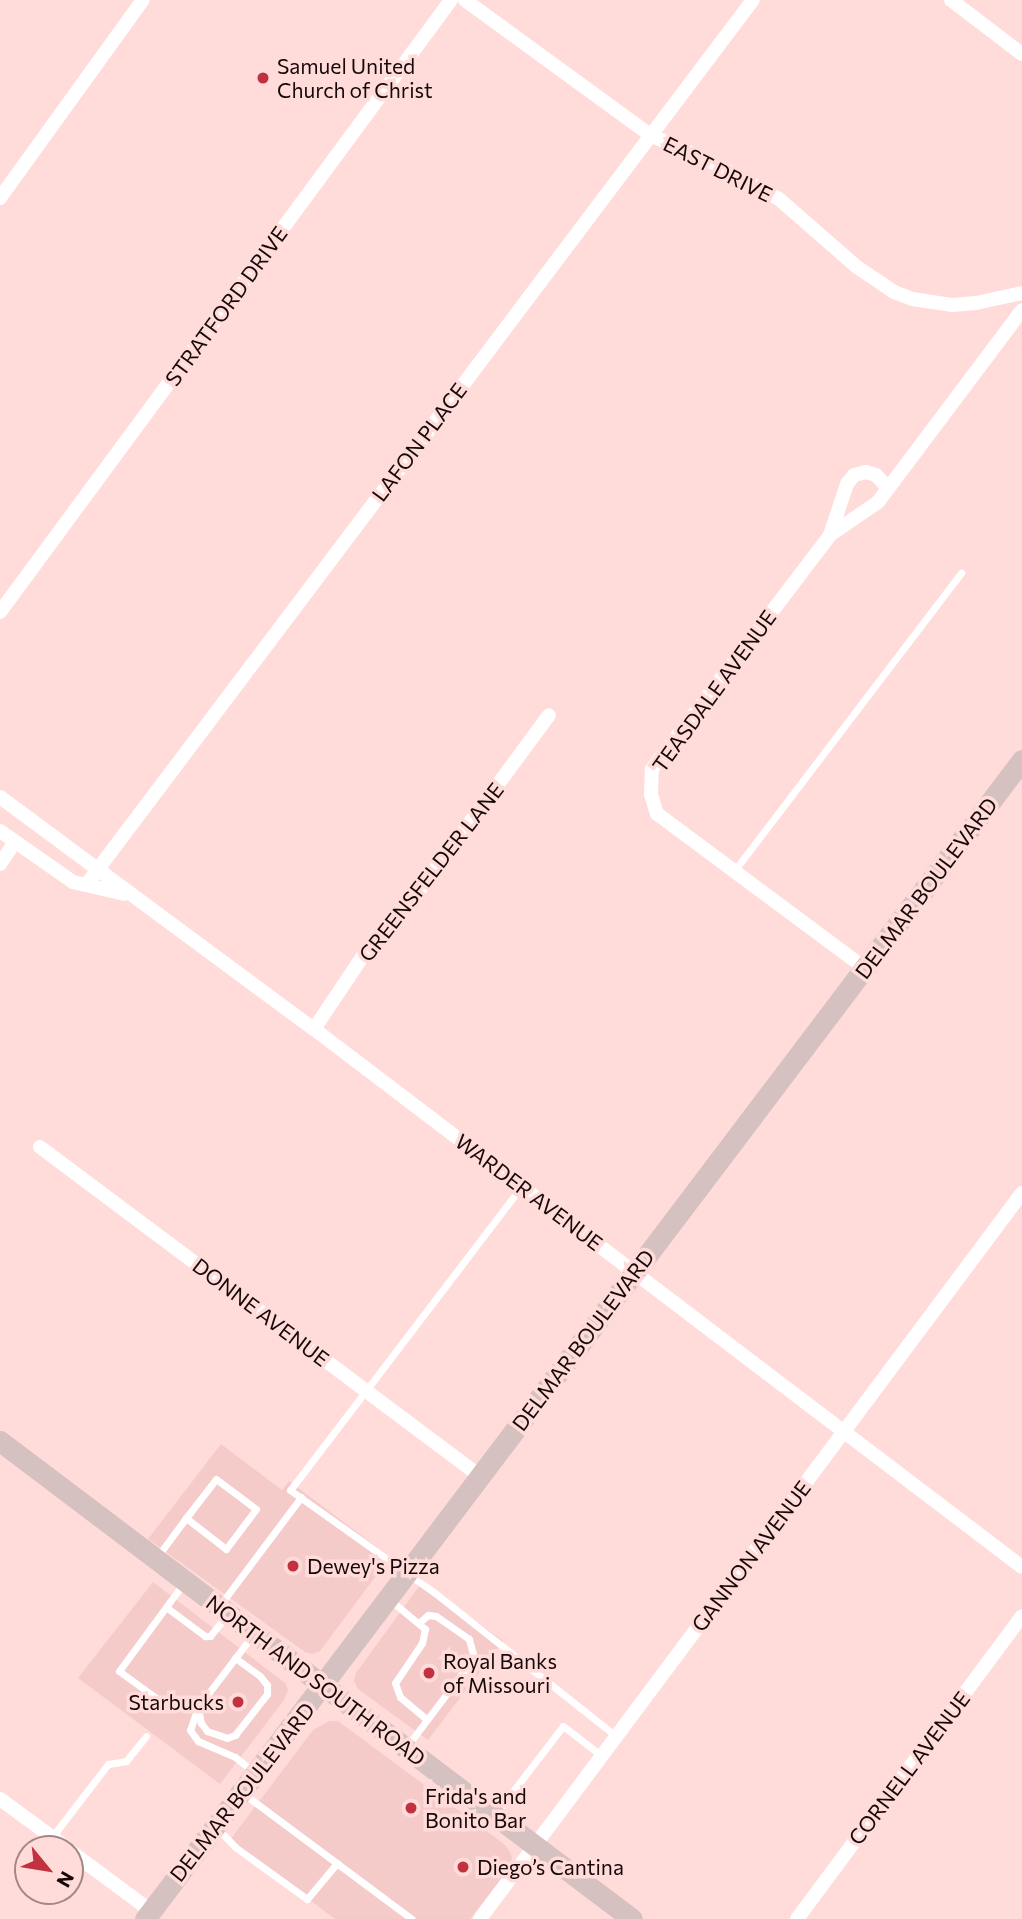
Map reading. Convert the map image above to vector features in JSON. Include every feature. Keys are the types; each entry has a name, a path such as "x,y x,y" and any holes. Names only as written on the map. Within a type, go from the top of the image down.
{"main road":[{"name":"DELMAR BOULEVARD","path":"148,1915 1022,761"},
{"name":"NORTH AND SOUTH ROAD","path":"0,1441 632,1919"}],"street":[{"path":"0,198 143,0"},
{"name":"STRATFORD DRIVE","path":"0,612 451,0"},
{"name":"EAST DRIVE","path":"466,0 650,135 714,163 779,199 857,267 894,292 912,299 952,305 1022,293"},
{"name":"LAFON PLACE","path":"86,885 753,0"},
{"path":"951,0 1022,54"},
{"name":"TEASDALE AVENUE","path":"866,969 657,814 651,794 652,769 830,535 866,513 888,488 1022,310"},
{"name":"TEASDALE AVENUE","path":"830,535 839,503 854,475 866,472 876,475 888,488"},
{"name":"GREENSFELDER LANE","path":"314,1029 342,992 375,938 424,886 549,715"},
{"name":"WARDER AVENUE","path":"0,797 314,1029 1022,1567"},
{"name":"WARDER AVENUE","path":"0,831 73,882 134,896"},
{"path":"0,864 15,842"},
{"name":"DONNE AVENUE","path":"40,1147 480,1476"},
{"name":"GANNON AVENUE","path":"480,1919 1022,1193"},
{"name":"CORNELL AVENUE","path":"797,1919 1022,1616"},
{"path":"0,1799 49,1835"},
{"path":"84,1862 148,1915"}],"lane":[{"path":"734,871 961,573"},
{"path":"522,1186 290,1490 455,1609 616,1736"},
{"path":"156,1558 186,1518 216,1479 256,1509 226,1549 186,1518"},
{"path":"166,1607 205,1636 210,1636 224,1609 301,1497"},
{"path":"159,1700 119,1671 186,1580"},
{"path":"389,1598 420,1622 426,1634 395,1683 400,1697 428,1720"},
{"path":"406,1748 472,1660 473,1654 469,1639 436,1616 428,1615 420,1622"},
{"path":"254,1632 198,1707 190,1730 198,1741 235,1757 256,1774"},
{"path":"198,1707 201,1723 207,1731 227,1738 235,1735 267,1695 267,1685 260,1676 235,1658"},
{"path":"495,1815 563,1726 602,1756"},
{"path":"54,1835 107,1764 126,1761 146,1736"},
{"path":"242,1793 412,1919"},
{"path":"216,1826 236,1847 307,1899 337,1863"}],"shaded area":[{"path":"221,1444 282,1490 289,1481 390,1557 320,1651 313,1654 305,1652 148,1539"},
{"path":"423,1581 503,1641 428,1740 358,1689 354,1681 356,1673"},
{"path":"153,1582 285,1683 288,1690 284,1700 220,1784 78,1678"},
{"path":"329,1721 338,1721 504,1844 510,1852 512,1858 508,1870 470,1919 335,1919 230,1840 313,1730"}],"place":[{"name":"Samuel United Church of Christ","path":"263,78"},
{"name":"Dewey's Pizza","path":"293,1566"},
{"name":"Royal Banks of Missouri","path":"429,1673"},
{"name":"Starbucks","path":"238,1702"},
{"name":"Frida's and Bonito Bar","path":"411,1808"},
{"name":"Diego’s Cantina","path":"463,1867"}]}
